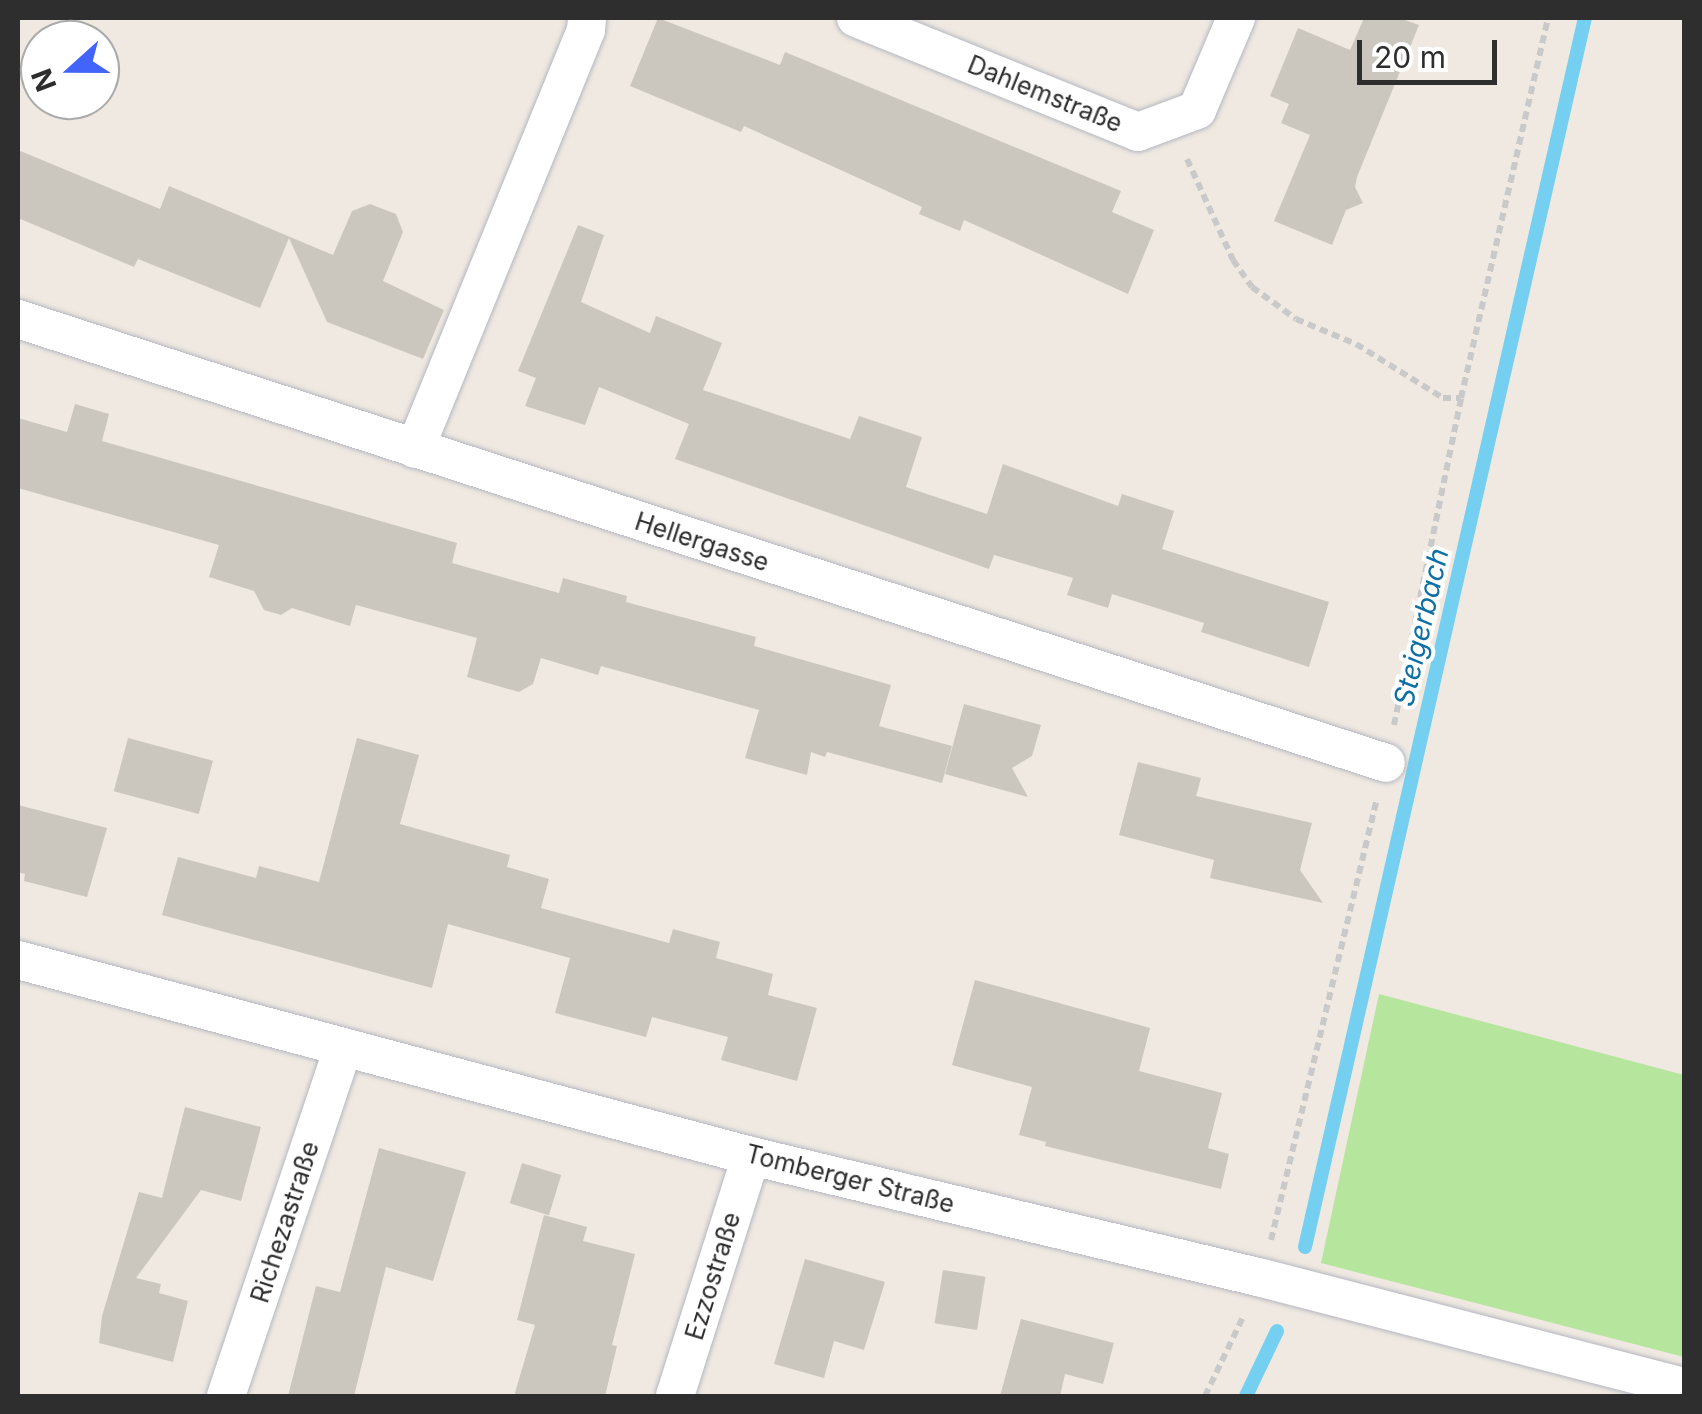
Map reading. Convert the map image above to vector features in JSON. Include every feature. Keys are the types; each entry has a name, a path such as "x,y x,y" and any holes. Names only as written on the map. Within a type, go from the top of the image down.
{"street":[{"path":"415,449 586,30 587,18"},
{"name":"Dahlemstraße","path":"856,18 1138,132 1170,122"},
{"path":"1170,122 1197,110 1236,18"},
{"name":"Hellergasse","path":"18,319 1386,763"},
{"name":"Tomberger Straße","path":"18,960 751,1156 1262,1278 1684,1388"},
{"name":"Richezastraße","path":"226,1396 343,1048"},
{"name":"Ezzostraße","path":"675,1396 751,1156"}],"path":[{"path":"1204,1396 1262,1278 1386,763 1461,398 1548,18"},
{"path":"1170,122 1233,260 1252,287 1296,319 1356,344 1443,398 1461,398"}],"green space":[{"path":"1379,994 1684,1075 1684,1357 1321,1263"}],"building":[{"path":"658,18 780,65 785,52 1121,191 1112,212 1154,230 1128,294 964,220 960,231 919,214 922,207 744,126 741,132 630,86"},
{"path":"1364,18 1399,18 1419,25 1357,177 1355,187 1363,203 1346,210 1332,245 1274,221 1310,135 1281,123 1289,104 1270,96 1298,28 1350,50"},
{"path":"18,150 160,209 169,186 333,255 352,211 370,204 396,214 403,232 383,281 444,310 423,359 327,322 289,238 260,308 138,259 134,267 18,218"},
{"path":"578,225 604,235 581,302 650,333 656,316 722,343 703,390 850,439 859,416 922,437 906,487 987,514 1003,464 1118,506 1122,494 1174,511 1162,549 1329,602 1309,667 1201,632 1204,623 1112,594 1108,608 1067,595 1073,578 994,555 989,569 675,459 689,424 599,387 585,425 525,406 536,378 518,371"},
{"path":"75,404 109,414 102,441 457,543 452,563 559,593 563,578 627,596 626,602 756,637 754,646 891,685 879,726 952,746 942,783 827,752 825,757 811,752 807,775 745,758 759,710 601,666 598,675 541,658 533,684 519,692 467,677 477,638 356,605 350,626 292,608 281,615 264,610 254,591 209,577 219,545 18,488 18,418 67,432"},
{"path":"964,704 1041,725 1032,756 1012,768 1028,797 945,774"},
{"path":"128,738 213,761 199,814 114,791"},
{"path":"357,738 419,755 400,824 510,855 507,867 549,879 541,908 669,943 673,929 720,942 716,958 773,974 768,995 817,1008 797,1081 721,1060 728,1037 652,1017 646,1037 555,1013 570,958 448,924 432,988 162,915 178,857 256,878 259,866 319,882"},
{"path":"1138,762 1201,778 1196,796 1312,823 1300,870 1323,903 1210,878 1214,860 1119,835"},
{"path":"18,805 107,828 87,897 24,881 25,874 18,872"},
{"path":"975,980 1150,1028 1139,1071 1222,1093 1208,1148 1229,1154 1221,1189 1045,1146 1046,1142 1019,1135 1032,1087 952,1065"},
{"path":"185,1107 261,1127 241,1201 201,1190 136,1278 161,1284 159,1293 188,1301 173,1362 99,1343 102,1316 139,1192 162,1198"},
{"path":"379,1148 466,1172 433,1281 386,1267 354,1396 288,1396 316,1286 340,1292"},
{"path":"522,1163 561,1175 549,1215 510,1203"},
{"path":"544,1215 587,1227 583,1241 635,1254 612,1345 617,1346 605,1396 514,1396 535,1325 517,1320"},
{"path":"805,1259 885,1282 864,1350 834,1341 824,1378 774,1364"},
{"path":"943,1270 985,1277 977,1330 935,1323"},
{"path":"1021,1319 1114,1343 1103,1384 1065,1374 1060,1396 1000,1396"}],"waterway":[{"name":"Steigerbach","path":"1305,1247 1585,18"},
{"name":"Steigerbach","path":"1246,1396 1277,1331"}]}
